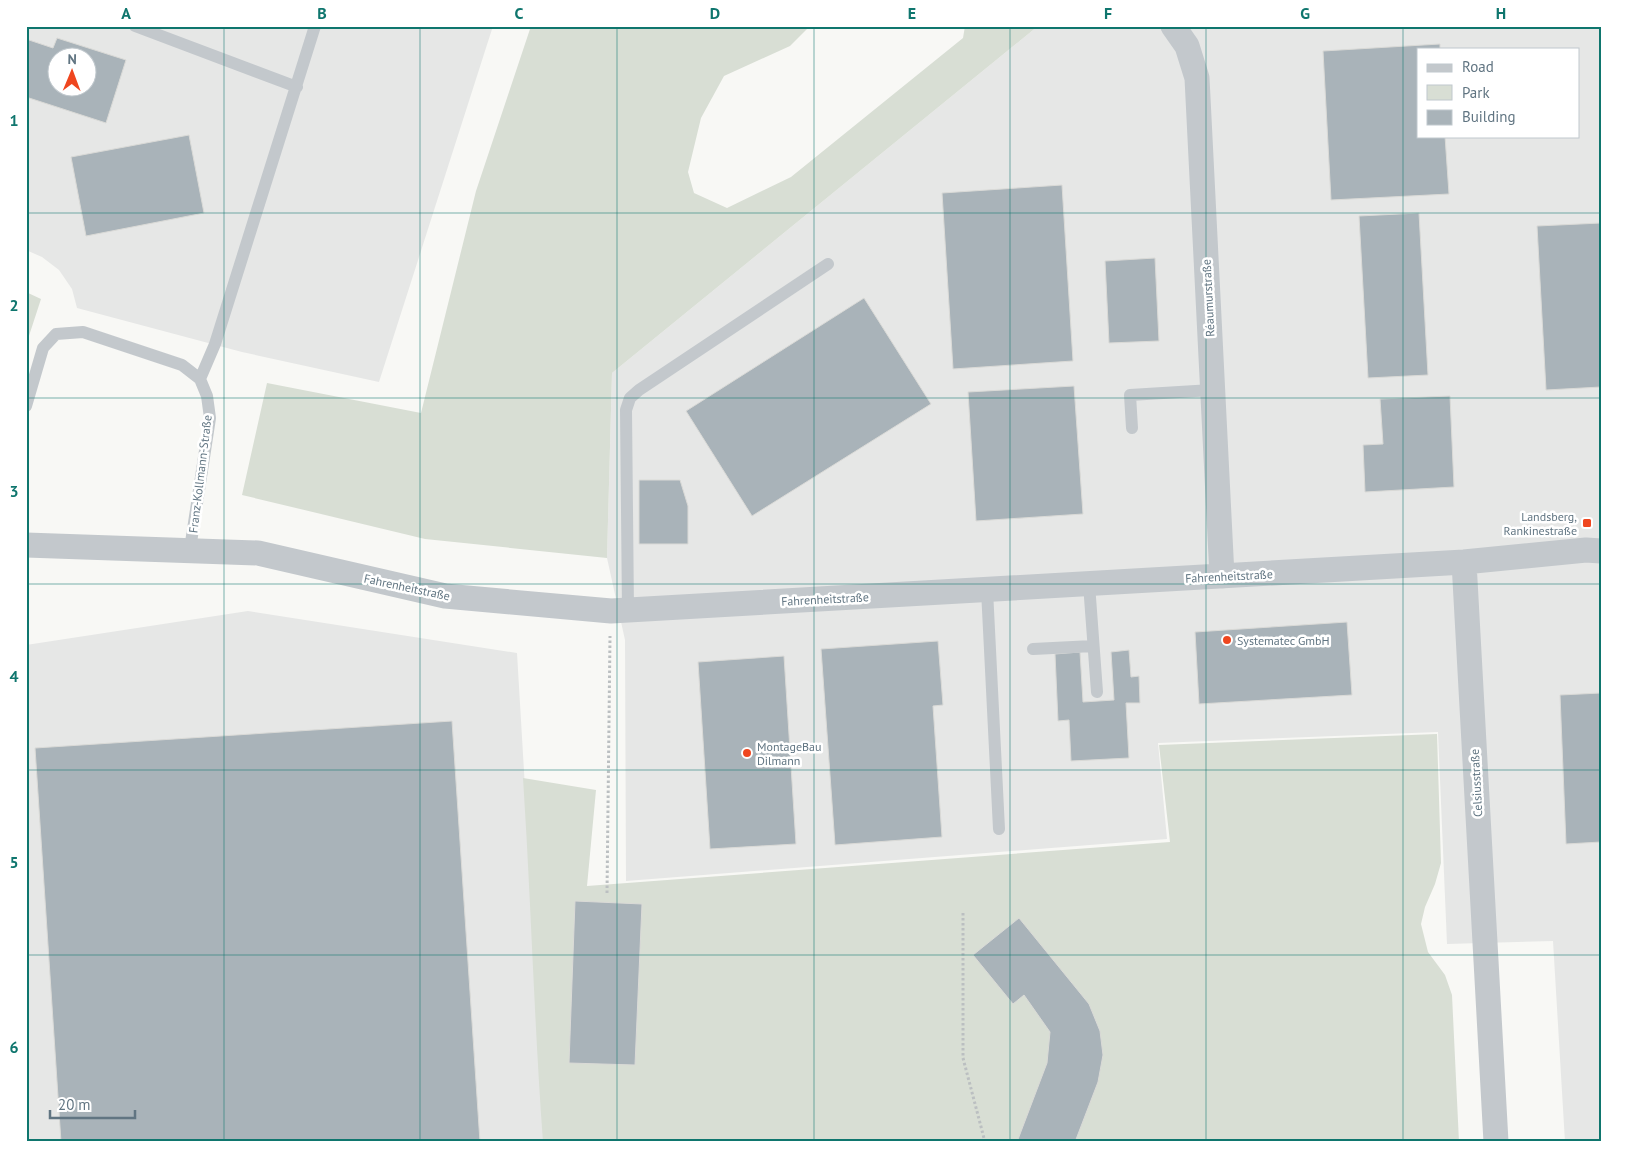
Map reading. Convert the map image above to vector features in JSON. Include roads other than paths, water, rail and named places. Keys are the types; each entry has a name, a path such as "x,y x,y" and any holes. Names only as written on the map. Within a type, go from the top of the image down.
{"street":[{"name":"Réaumurstraße","path":"1173,26 1187,46 1197,78 1222,576"},
{"name":"Franz-Kollmann-Straße","path":"26,545 190,549"},
{"name":"Fahrenheitstraße","path":"190,549 258,553 445,596 619,611 1464,562"},
{"path":"1464,562 1586,550 1601,551"},
{"name":"Celsiusstraße","path":"1464,562 1496,1142"}],"lane":[{"path":"135,26 168,32 297,87"},
{"path":"26,406 43,348 56,334 83,332 182,365 200,379 215,344 315,26"},
{"path":"619,611 626,410 630,398 639,390 828,264"},
{"name":"Franz-Kollmann-Straße","path":"190,549 210,418 207,396 200,379"},
{"path":"1132,428 1130,395 1212,390"},
{"path":"1089,584 1097,692"},
{"path":"987,590 999,829"},
{"path":"1033,649 1093,646"}],"place":[{"name":"Landsberg, Rankinestraße","path":"1587,523"},
{"name":"Systematec GmbH","path":"1227,640"},
{"name":"MontageBau Dilmann","path":"747,753"}]}
